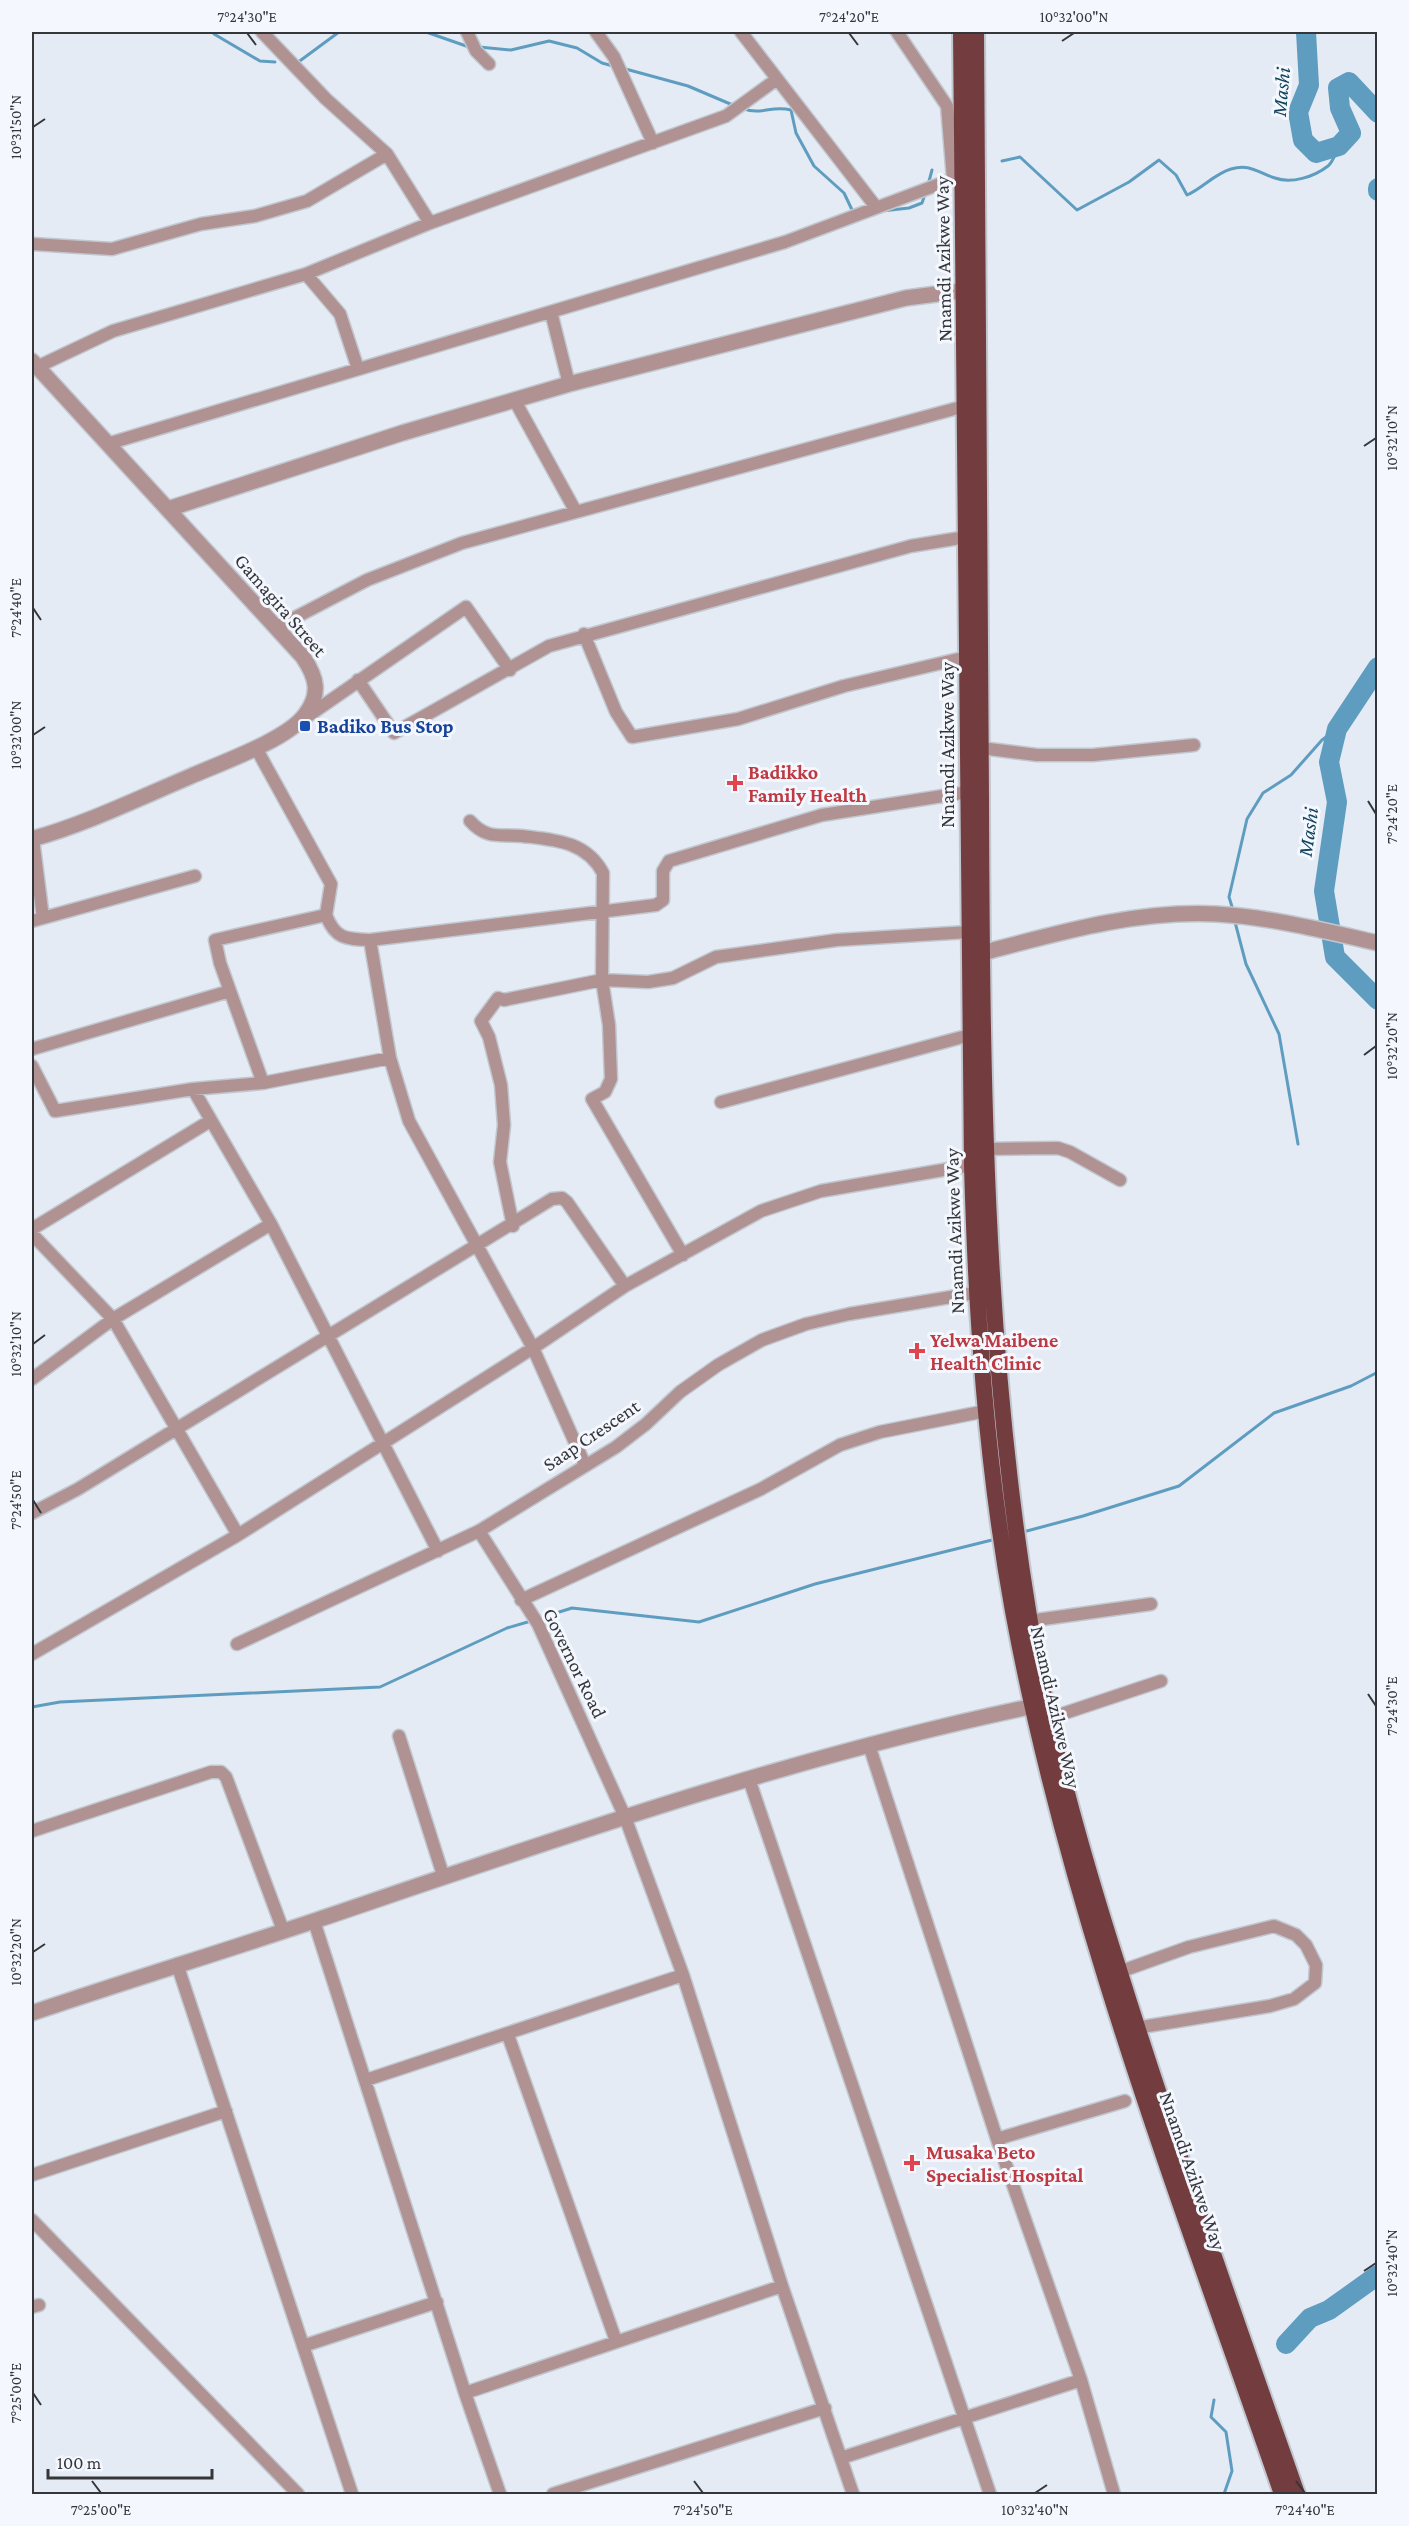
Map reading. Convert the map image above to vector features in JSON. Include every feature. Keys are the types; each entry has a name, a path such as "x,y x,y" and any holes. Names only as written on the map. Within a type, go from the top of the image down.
{"highway":[{"name":"Nnamdi Azikwe Way","path":"961,32 971,289 989,1263 999,1393 1029,1621 1060,1819 1116,2015 1282,2494"},
{"name":"Nnamdi Azikwe Way","path":"975,32 971,289 965,406 970,1035 975,1293 997,1512 1013,1612 1044,1709 1136,2028 1297,2494"}],"street":[{"path":"262,32 326,99 387,154 430,223"},
{"path":"468,32 477,51 489,64"},
{"path":"596,32 614,57 653,143"},
{"path":"741,32 876,207"},
{"path":"107,444 785,242 953,179 947,106 897,32"},
{"path":"34,364 113,331 306,274 430,223 653,143 736,111 777,79"},
{"path":"32,244 112,249 201,225 255,216 307,201 387,154"},
{"path":"306,274 340,314 358,369"},
{"path":"168,508 402,433 570,384 906,298 971,289"},
{"path":"551,312 570,384"},
{"name":"Gamagira Street","path":"34,364 303,657 316,680 312,704 299,723"},
{"path":"515,401 576,512"},
{"path":"277,627 367,580 462,543 965,406"},
{"path":"358,680 394,733 510,670 549,646 584,634 911,546 966,537"},
{"path":"195,876 37,920 32,839 74,826 256,748 299,723 466,607 510,670"},
{"path":"584,634 616,712 632,737 738,719 844,686 967,657"},
{"path":"981,748 1037,755 1093,755 1194,745"},
{"path":"256,748 331,884 326,915 331,930 342,936 370,940 602,909 661,904 663,871 669,861 822,815 968,792"},
{"path":"470,821 476,827 496,837 520,836 579,847 595,858 603,873 603,980 609,1025 610,1079 605,1092 592,1099 682,1255"},
{"path":"982,952 1084,926 1146,918 1214,914 1244,917 1377,943"},
{"path":"263,1083 230,991 215,940 326,915"},
{"path":"513,1226 500,1162 504,1125 501,1085 489,1037 481,1021 498,998 504,1000 603,980 648,982 673,978 716,957 837,940 969,932"},
{"path":"370,940 390,1058 409,1121 533,1348 585,1465"},
{"path":"32,1049 230,991"},
{"path":"721,1102 970,1035"},
{"path":"32,1066 55,1111 193,1089 263,1083 390,1058"},
{"path":"193,1089 271,1224 384,1441 438,1551"},
{"path":"32,1229 210,1121"},
{"path":"986,1149 1058,1148 1070,1152 1120,1180"},
{"path":"32,1654 238,1535 533,1348 625,1286 761,1211 821,1191 972,1165"},
{"path":"32,1513 78,1489 328,1334 513,1226 552,1199 562,1197 625,1286"},
{"path":"32,1379 113,1319 271,1224"},
{"path":"32,1234 113,1319 238,1535"},
{"name":"Saap Crescent","path":"237,1644 479,1531 646,1424 680,1392 718,1365 762,1340 806,1324 849,1314 975,1293"},
{"path":"520,1600 761,1489 840,1445 880,1432 986,1412"},
{"name":"Governor Road","path":"479,1531 520,1600 538,1624 625,1817 683,1975 782,2286 853,2494"},
{"path":"1029,1621 1151,1604"},
{"path":"32,2013 314,1921 443,1875 749,1779 869,1745 1044,1709 1161,1681"},
{"path":"399,1736 443,1875"},
{"path":"869,1745 997,2139 1081,2380 1114,2494"},
{"path":"32,1832 211,1772 221,1772 226,1777 283,1930"},
{"path":"749,1779 990,2494"},
{"path":"314,1921 465,2393 500,2494"},
{"path":"1119,1972 1189,1947 1266,1926 1283,1928 1296,1935 1306,1945 1316,1965 1315,1983 1294,1999 1270,2006 1136,2028"},
{"path":"177,1964 352,2494"},
{"path":"366,2080 508,2035 683,1975"},
{"path":"508,2035 616,2341"},
{"path":"997,2139 1125,2101"},
{"path":"32,2175 226,2111"},
{"path":"32,2220 298,2494"},
{"path":"465,2393 782,2286"},
{"path":"303,2346 437,2302"},
{"path":"841,2457 1081,2380"},
{"path":"552,2494 825,2408"}],"waterway":[{"path":"297,63 339,32"},
{"path":"426,32 469,47"},
{"name":"Mashi","path":"1306,32 1309,85 1298,112 1303,140 1316,153 1339,146 1351,133 1340,108 1338,88 1349,82 1378,113"},
{"path":"214,34 260,61 275,62"},
{"path":"479,47 511,50 549,41 577,48 602,63 613,66"},
{"path":"622,68 688,86 735,106"},
{"path":"741,108 755,111 791,110 796,133 814,166 844,193 854,214"},
{"path":"1002,161 1020,157 1077,210 1129,182 1159,160 1176,175 1187,195 1219,174 1238,167 1254,169 1281,180 1295,180 1309,176 1330,164 1339,146"},
{"path":"928,185 932,170"},
{"path":"882,211 909,208 922,203 925,194"},
{"name":"Mashi","path":"1378,667 1337,729 1329,762 1337,802 1324,891 1335,957 1378,1000"},
{"path":"1233,910 1229,897 1247,819 1263,793 1291,775 1322,740 1337,729"},
{"path":"1235,922 1246,964 1279,1034 1298,1144"},
{"path":"1023,1532 1179,1486 1274,1413 1351,1386 1378,1372"},
{"path":"537,1619 572,1608 699,1622 815,1584 996,1539"},
{"path":"32,1707 60,1702 380,1687 507,1628 531,1621"},
{"path":"1286,2344 1310,2318 1329,2310 1378,2275"},
{"path":"1214,2400 1211,2417 1226,2432 1232,2471 1224,2494"}],"place":[{"name":"Badiko Bus Stop","path":"305,726"},
{"name":"Badikko Family Health","path":"735,783"},
{"name":"Yelwa Maibene Health Clinic","path":"917,1351"},
{"name":"Musaka Beto Specialist Hospital","path":"912,2163"}]}
